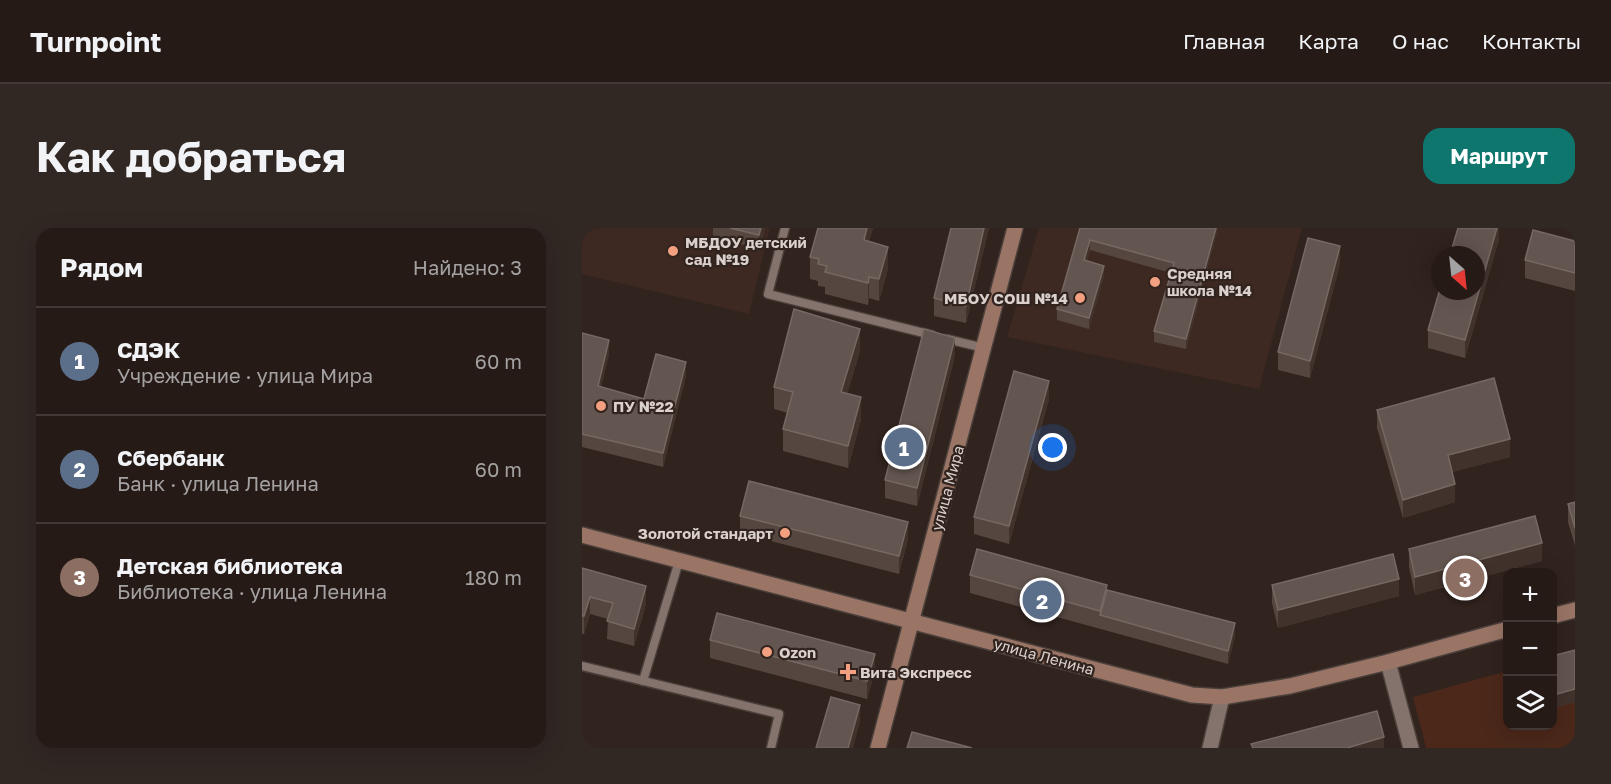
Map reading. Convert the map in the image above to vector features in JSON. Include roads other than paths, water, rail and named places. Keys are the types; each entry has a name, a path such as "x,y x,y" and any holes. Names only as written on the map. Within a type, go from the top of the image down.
{"main road":[{"name":"улица Мира","path":"878,748 1016,228"},
{"name":"улица Ленина","path":"582,535 1192,695 1222,697 1290,686 1503,630"},
{"path":"1557,615 1575,610"}],"street":[{"path":"1388,662 1411,748"},
{"path":"1210,748 1222,697"}],"lane":[{"path":"785,228 768,294 984,348"},
{"path":"643,681 680,561"},
{"path":"582,666 779,714 771,748"}],"place":[{"name":"МБДОУ детский сад №19","path":"673,251"},
{"name":"Средняя школа №14","path":"1155,282"},
{"name":"МБОУ СОШ №14","path":"1080,298"},
{"name":"ПУ №22","path":"601,406"},
{"name":"СДЭК","path":"904,447"},
{"name":"Золотой стандарт","path":"785,533"},
{"name":"Детская библиотека","path":"1465,578"},
{"name":"Сбербанк","path":"1042,600"},
{"name":"Ozon","path":"767,652"},
{"name":"Вита Экспресс","path":"848,672"}]}
